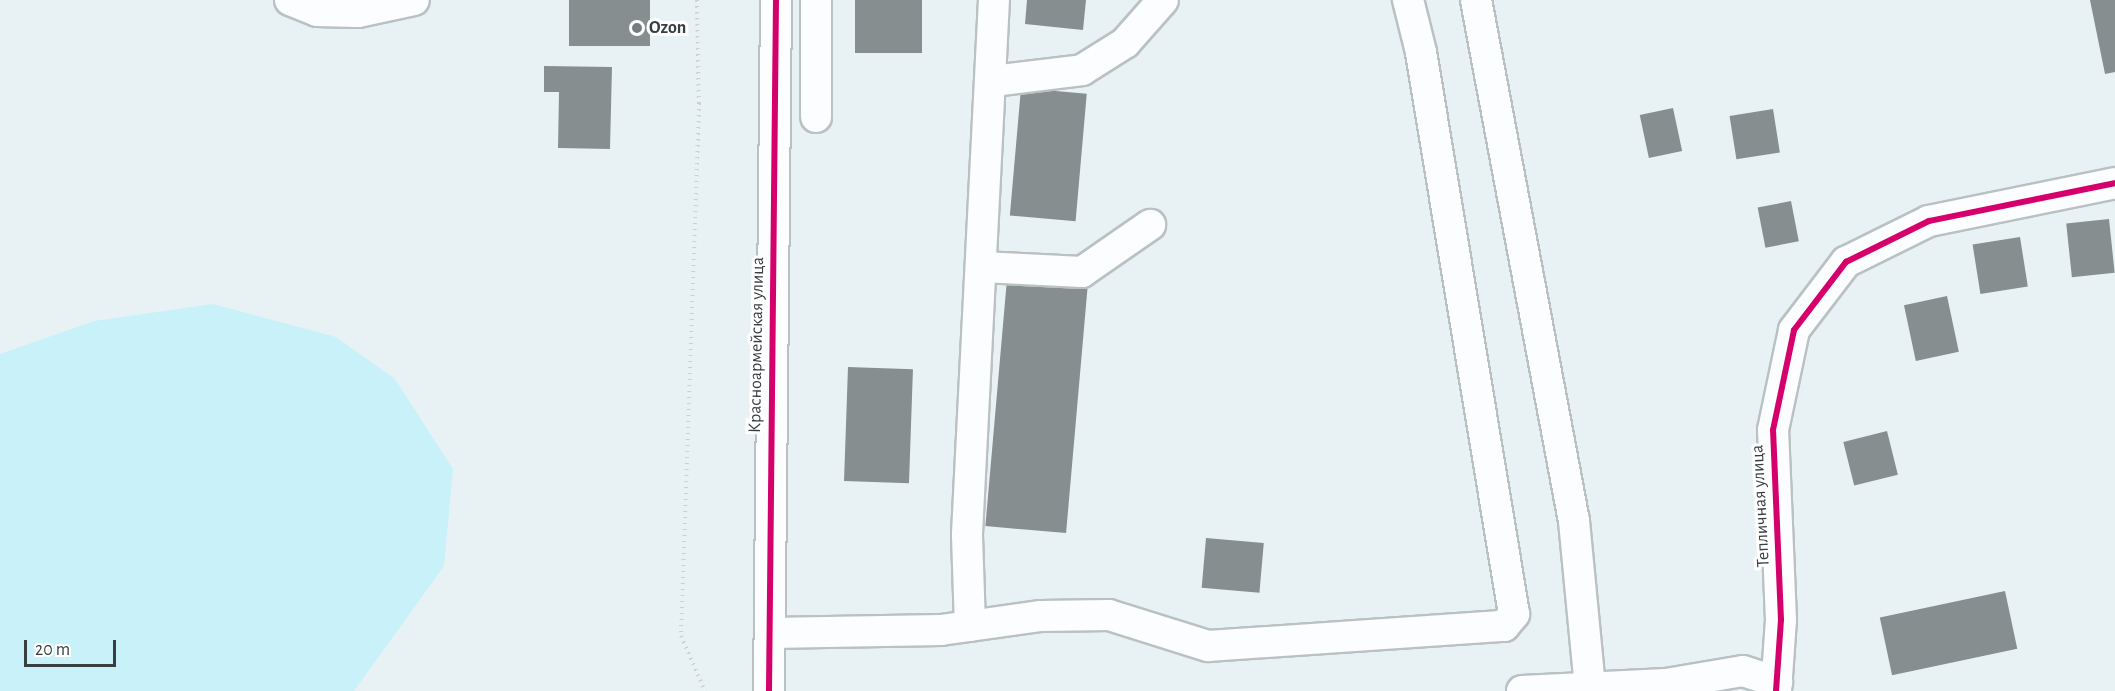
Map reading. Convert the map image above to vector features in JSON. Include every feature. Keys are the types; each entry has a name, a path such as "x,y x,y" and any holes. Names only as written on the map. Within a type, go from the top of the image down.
{"street":[{"path":"290,0 317,11 358,12 414,0"},
{"name":"Красноармейская улица","path":"769,691 776,0"},
{"path":"816,0 816,117"},
{"path":"970,626 967,534 993,81 994,0"},
{"path":"993,81 1082,70 1125,43 1163,0"},
{"path":"770,633 858,634 970,626 1041,616 1109,615 1208,646 1490,629 1504,626 1514,614 1421,52 1408,0"},
{"path":"1476,0 1574,521 1590,688"},
{"name":"Тепличная улица","path":"1776,686 1781,620 1773,430 1794,330 1846,262 1929,221 2115,183"},
{"path":"982,267 1082,272 1150,225"},
{"path":"1522,691 1666,684 1743,671 1776,686"}],"path":[{"path":"697,0 699,103 681,636 705,691"}],"shaded area":[{"path":"213,304 336,337 395,379 453,469 444,566 354,691 0,691 0,354 94,321"}],"building":[{"path":"569,0 650,0 650,46 569,46"},
{"path":"855,0 922,0 922,53 855,53"},
{"path":"1027,0 1086,0 1083,30 1025,24"},
{"path":"2090,0 2115,0 2115,72 2105,74"},
{"path":"544,66 612,67 610,149 558,148 559,92 544,92"},
{"path":"1021,88 1087,94 1076,221 1010,216"},
{"path":"1673,108 1682,151 1649,158 1640,115"},
{"path":"1773,109 1780,152 1736,159 1730,116"},
{"path":"1791,201 1799,241 1765,248 1758,207"},
{"path":"2109,219 2115,273 2072,277 2066,223"},
{"path":"2020,237 2028,286 1980,294 1973,245"},
{"path":"1007,279 1088,286 1066,533 985,526"},
{"path":"1947,296 1959,352 1916,361 1904,305"},
{"path":"848,367 913,369 909,483 844,481"},
{"path":"1887,431 1898,475 1854,486 1843,442"},
{"path":"1206,538 1264,543 1259,593 1202,588"},
{"path":"2005,591 2017,649 1892,675 1880,618"}],"cycle path":[{"path":"769,691 776,0"},
{"path":"1776,691 1781,620 1773,430 1794,330 1846,262 1929,221 2115,183"}],"place":[{"name":"Ozon","path":"637,28"}]}
